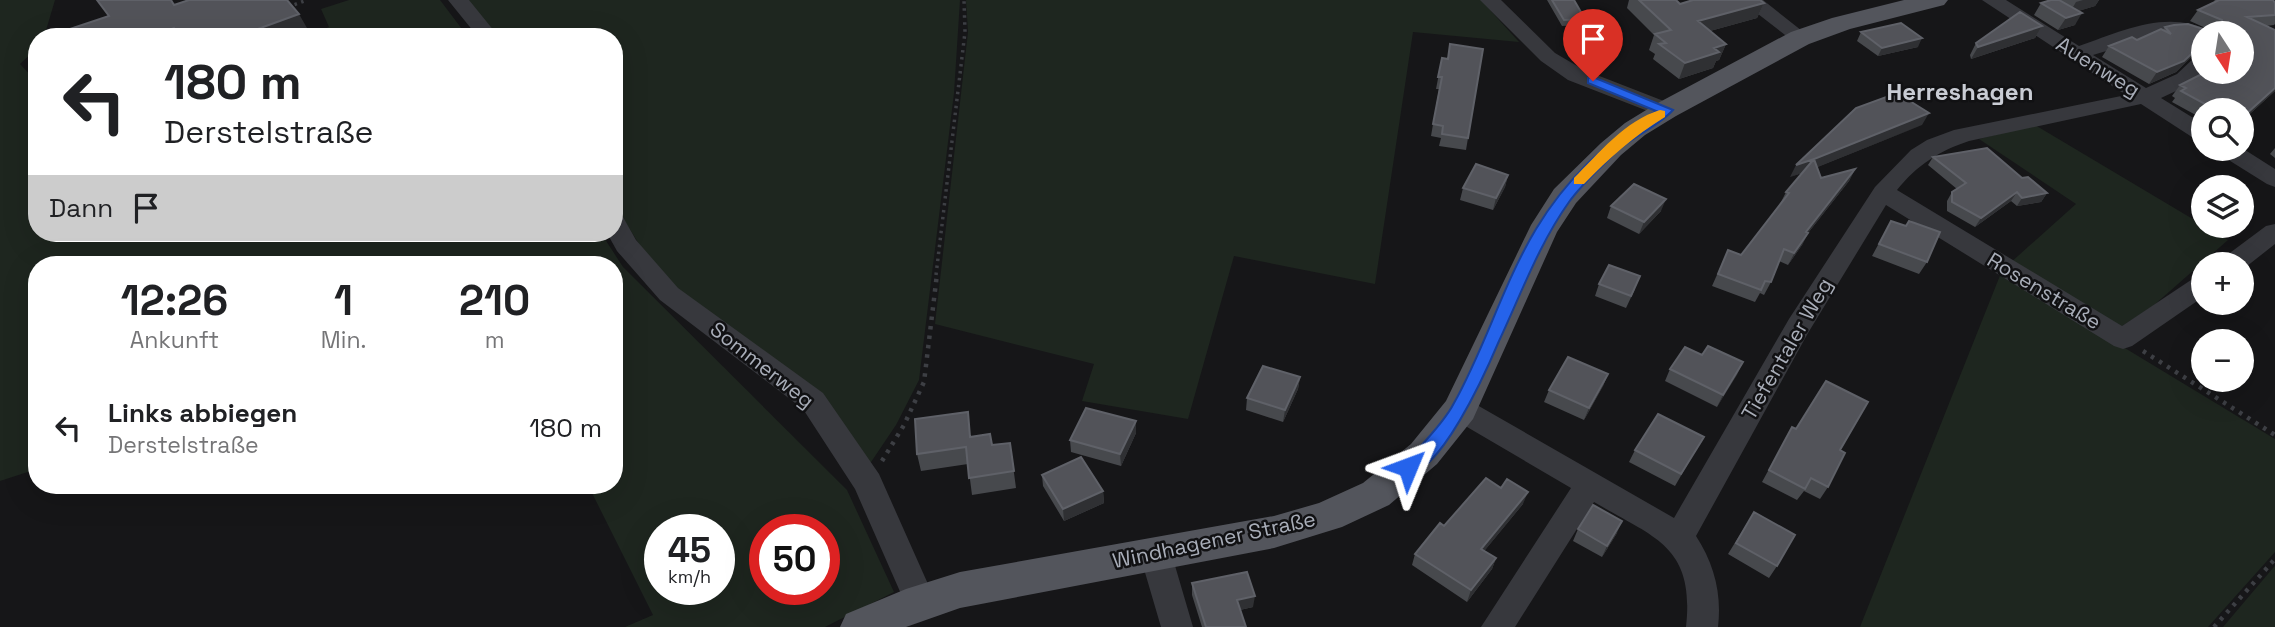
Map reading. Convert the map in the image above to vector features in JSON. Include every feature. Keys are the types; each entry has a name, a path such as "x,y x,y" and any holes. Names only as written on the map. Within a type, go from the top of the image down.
{"main road":[{"name":"Windhagener Straße","path":"861,627 920,602 960,590 1273,532 1328,516 1376,494 1424,454 1460,409 1542,232 1565,196 1611,149 1635,129 1666,110 1801,38 1841,23 1935,0"}],"street":[{"path":"458,0 481,28"},
{"path":"1490,0 1520,32 1576,75 1666,110"},
{"path":"1749,0 1801,38"},
{"name":"Auenweg","path":"1992,0 2191,126"},
{"name":"Tiefentaler Weg","path":"1679,537 1810,306 1883,192 1915,156 1957,137 2145,97 2184,79 2191,72"},
{"path":"2246,161 2275,179"},
{"name":"Rosenstraße","path":"1883,192 2123,339 2191,292"},
{"path":"2248,252 2275,232"},
{"name":"Sommerweg","path":"623,240 669,294 813,401 868,483 920,602"},
{"path":"1460,409 1679,537 1689,550 1701,579 1705,609 1702,627"},
{"path":"1497,627 1589,485"},
{"path":"1155,552 1177,627"}],"lane":[{"path":"2077,54 2116,40 2169,27 2179,26 2191,30"}],"path":[{"path":"283,9 307,0"},
{"path":"868,483 904,425 924,382 965,32 964,0"},
{"path":"2123,339 2275,435"},
{"path":"2214,627 2275,559"}],"shaded area":[{"path":"0,0 55,0 47,28 28,28 28,56 20,64 28,72 28,242 607,242 616,256 28,256 28,472 0,481"},
{"path":"349,0 440,0 461,28 326,28 329,27 321,9"},
{"path":"463,0 960,0 954,93 919,380 896,425 867,468 654,268 623,218 623,28 487,28"},
{"path":"966,0 1481,0 1519,42 1413,32 1375,284 1234,256 1188,419 1082,401 1094,364 935,324 968,32"},
{"path":"2035,125 2191,218 2191,238 2228,240 2214,252 2191,252 2191,273 2153,306 2119,328 2009,264 2076,204 1979,139"},
{"path":"623,267 847,490 894,592 825,627 625,627 653,615 648,605 735,605 735,514 644,514 644,597 592,494 623,494"},
{"path":"2001,273 2191,388 2191,392 2197,392 2275,439 2275,552 2208,627 1860,627"},
{"path":"2275,566 2275,627 2223,627 2273,568"}],"building":[{"path":"97,0 171,0 174,5 189,0 287,0 299,14 261,28 73,28 109,16"},
{"path":"1552,0 1574,0 1585,19 1564,20"},
{"path":"1639,0 1676,0 1680,4 1693,0 1760,0 1764,3 1698,21 1726,44 1714,48 1719,52 1685,63 1659,44 1666,43 1655,34 1671,30"},
{"path":"2059,0 2082,13 2066,18 2041,3"},
{"path":"2219,0 2273,0 2275,3 2275,15 2247,17 2275,30 2275,88 2254,107 2254,98 2194,98 2181,91 2186,88 2180,85 2191,79 2191,84 2254,84 2254,21 2222,21 2198,10"},
{"path":"2020,12 2042,26 1978,47 1976,43"},
{"path":"1901,23 1922,38 1882,48 1861,32"},
{"path":"2191,25 2191,54 2184,61 2157,72 2109,46 2132,37 2137,40 2161,29 2171,34 2165,27"},
{"path":"1450,44 1483,49 1468,138 1442,134 1443,126 1433,124 1442,77 1438,77 1442,58 1448,59"},
{"path":"1897,93 1929,113 1796,165 1856,108"},
{"path":"1987,148 2022,178 2028,177 2047,193 2022,198 2017,192 1981,218 1952,202 1952,192 1966,183 1933,157"},
{"path":"1814,159 1821,178 1855,169 1806,232 1808,233 1794,253 1784,249 1771,282 1765,281 1761,290 1718,274 1728,250 1741,255 1789,193 1786,192"},
{"path":"1476,164 1508,175 1496,198 1463,188"},
{"path":"1634,184 1666,199 1644,222 1611,206"},
{"path":"1891,221 1906,226 1909,221 1940,232 1927,262 1879,244"},
{"path":"1609,265 1640,276 1631,296 1599,284"},
{"path":"1708,346 1743,362 1723,395 1670,369 1685,347 1702,355"},
{"path":"1568,357 1608,374 1589,408 1549,390"},
{"path":"1263,366 1300,377 1285,410 1247,398"},
{"path":"1826,381 1868,402 1840,450 1845,453 1828,487 1811,478 1805,489 1769,470 1792,427 1796,429"},
{"path":"1086,408 1136,421 1120,454 1070,440"},
{"path":"968,412 970,437 990,434 992,445 1010,443 1014,471 969,478 966,447 917,454 915,419"},
{"path":"1658,414 1704,437 1681,474 1635,450"},
{"path":"1081,457 1103,491 1063,509 1042,475"},
{"path":"1486,478 1501,488 1507,479 1528,492 1481,549 1496,558 1471,590 1415,554 1440,523 1444,526"},
{"path":"1593,505 1622,521 1607,546 1578,529"},
{"path":"1754,512 1795,535 1777,566 1736,543"},
{"path":"1247,572 1255,596 1237,600 1246,627 1206,627 1192,583"}],"slow traffic":[{"path":"1579,181 1635,129 1660,114"}],"district":[{"name":"Herreshagen","path":"1960,92"}],"route":[{"path":"1408,467 1424,454 1460,409 1542,232 1565,196 1611,149 1635,129 1666,110 1593,81"}]}
